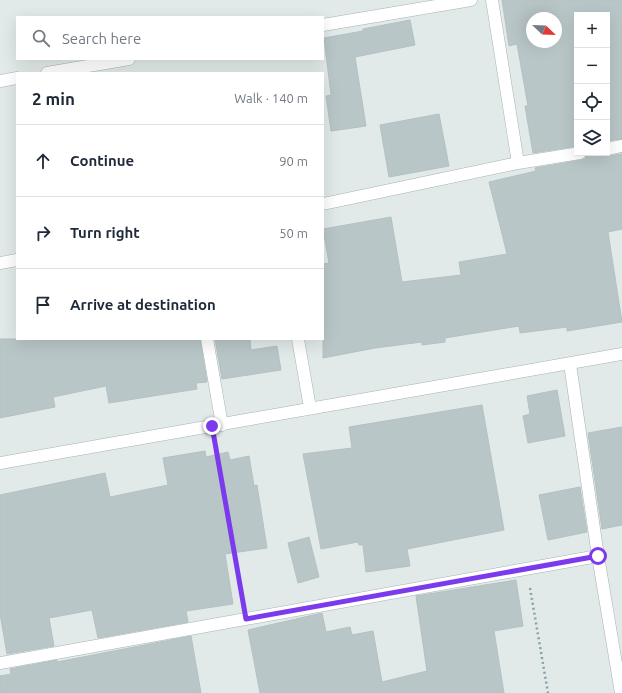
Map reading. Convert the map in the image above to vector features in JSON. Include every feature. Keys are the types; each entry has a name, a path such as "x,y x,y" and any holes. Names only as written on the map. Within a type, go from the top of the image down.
{"street":[{"path":"324,26 471,0"},
{"path":"492,0 518,163"},
{"path":"53,72 122,60"},
{"path":"0,81 16,78"},
{"path":"610,148 622,146"},
{"path":"324,204 518,163 574,154"},
{"path":"0,263 16,260"},
{"path":"207,340 217,425"},
{"path":"298,340 310,408"},
{"path":"0,463 622,354"},
{"path":"570,364 598,556 621,693"},
{"path":"0,663 598,556"}],"path":[{"path":"217,425 246,619"},
{"path":"527,568 548,693"}],"building":[{"path":"502,0 622,0 622,139 610,141 610,12 574,12 574,146 533,153 525,106 528,106 517,44 509,46"},
{"path":"410,20 415,45 355,57 366,126 331,131 326,96 331,95 324,38"},
{"path":"439,114 449,166 389,177 380,125"},
{"path":"622,154 622,229 608,232 622,322 567,331 567,327 520,333 519,326 445,338 445,342 422,345 422,342 375,348 323,358 324,264 329,263 324,229 391,217 402,282 461,275 459,262 507,254 489,182 536,171 535,168 585,159 586,156 610,156"},
{"path":"0,339 200,340 207,382 196,383 197,389 109,403 106,386 53,397 55,407 0,418"},
{"path":"215,340 250,340 251,350 277,346 281,370 222,379"},
{"path":"557,390 565,436 528,443 523,416 530,414 527,396"},
{"path":"482,405 504,530 407,549 410,566 366,572 363,545 359,545 358,542 321,549 303,454 352,448 349,427"},
{"path":"622,427 622,525 602,529 588,433"},
{"path":"205,451 206,457 228,452 230,460 249,456 254,486 257,485 267,548 225,554 233,604 186,611 188,622 98,638 92,610 49,618 54,646 7,654 0,614 0,495 105,473 110,497 168,485 163,458"},
{"path":"580,487 587,532 548,540 539,495"},
{"path":"309,537 319,577 298,583 288,543"},
{"path":"516,580 523,626 494,631 504,693 260,693 248,630 322,613 326,632 350,627 352,635 373,631 382,682 427,671 416,596"},
{"path":"191,636 201,693 0,693 0,676 11,674 10,669 57,660 57,662"}],"route":[{"path":"212,426 246,619 598,556"}]}
